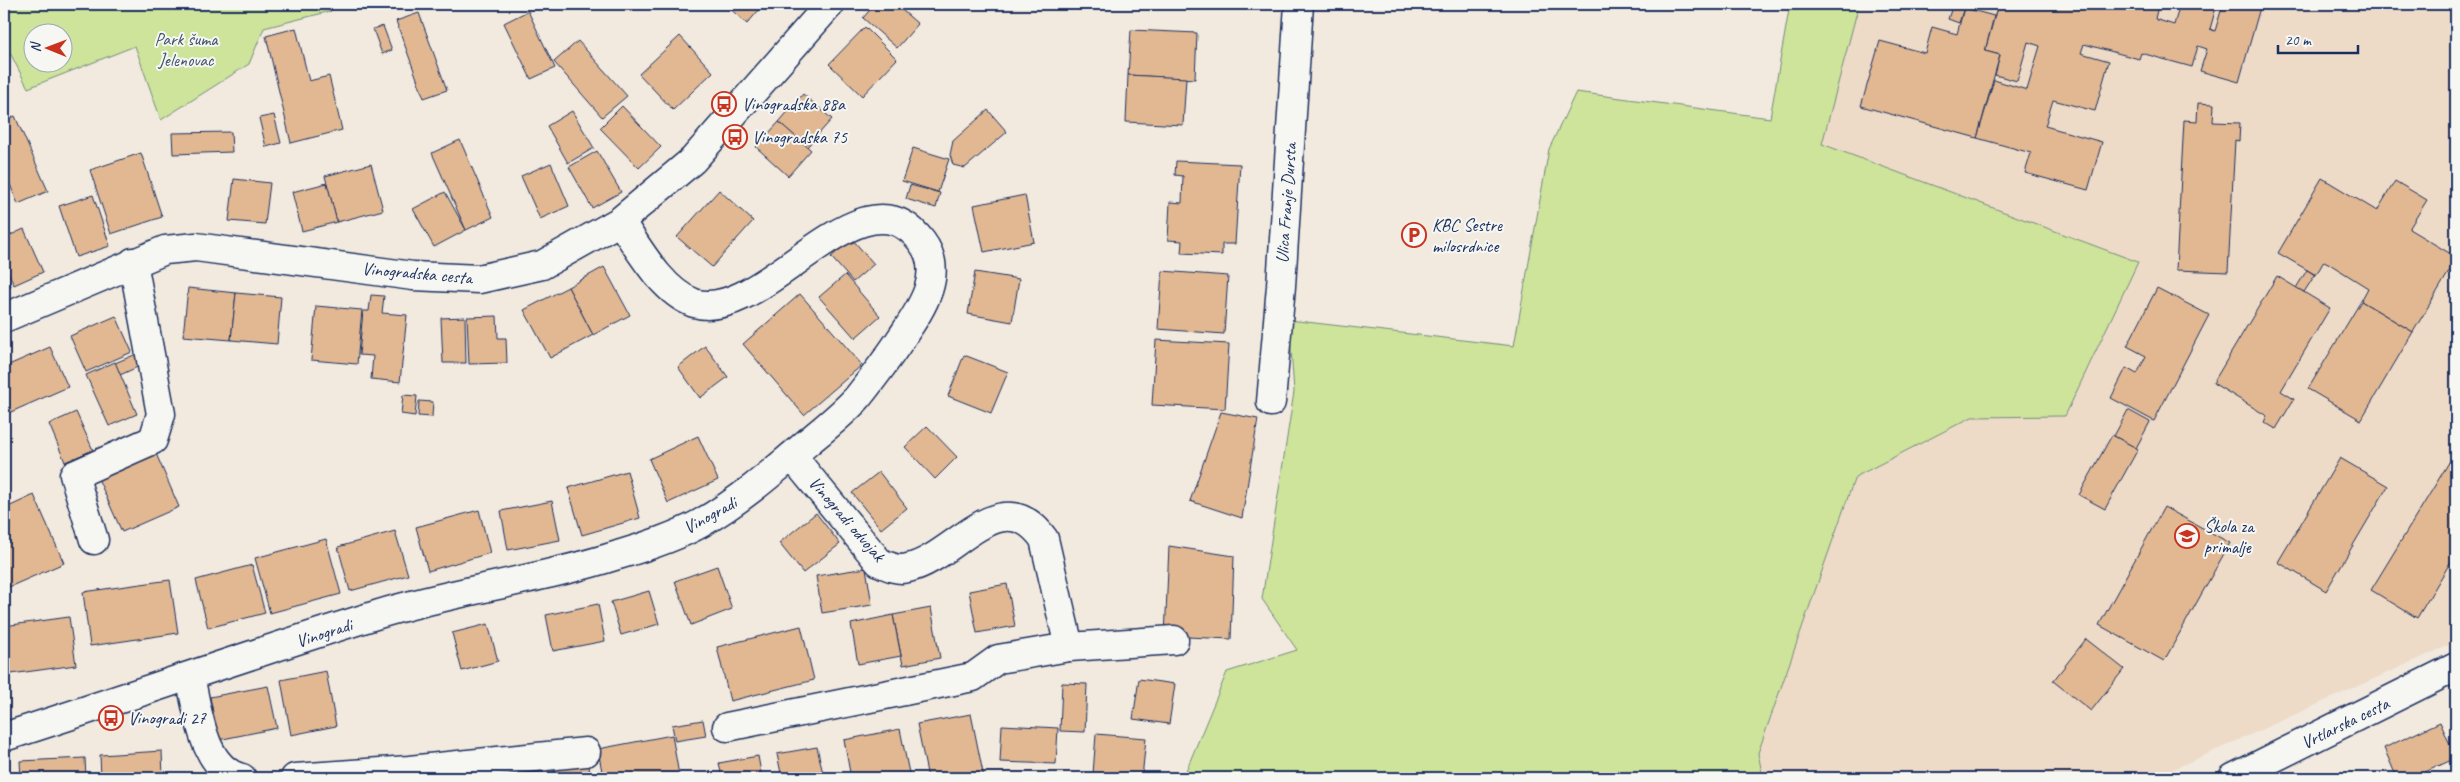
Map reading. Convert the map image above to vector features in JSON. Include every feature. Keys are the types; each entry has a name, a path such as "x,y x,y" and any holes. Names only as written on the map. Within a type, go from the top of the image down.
{"street":[{"name":"Vinogradska cesta","path":"4,318 165,250 196,247 413,276 479,279 542,265 620,221 693,160 830,4"},
{"name":"Ulica Franje Dursta","path":"1271,402 1281,286 1299,4"},
{"name":"Vinogradi","path":"4,737 382,613 618,556 698,525 753,489 856,399 900,340 922,306 931,284 931,260 923,243 903,222 886,218 872,219 848,228 736,299 713,305 692,302 672,290 651,266 620,221"},
{"path":"94,540 74,475 154,440 162,414 133,262"},
{"name":"Vinogradi odvojak","path":"792,456 879,562 894,568 907,569 927,562 990,520 1007,515 1021,518 1034,525 1044,539 1069,647"},
{"path":"727,727 973,677 998,659 1069,647 1174,640"},
{"name":"Vrtlarska cesta","path":"2233,778 2456,667"},
{"path":"190,677 208,748 221,766 242,778"},
{"path":"295,778 409,770 586,752"}],"shaded area":[{"path":"1859,4 2456,4 2456,642 2154,778 1763,778 1758,753 1855,477 1972,417 2065,416 2137,262 1822,144"}],"green space":[{"name":"Park šuma Jelenovac","path":"4,4 329,4 331,11 264,28 249,64 161,120 135,46 72,71 72,22 22,22 22,72 69,72 28,88 4,41"},
{"path":"1790,4 1859,4 1822,144 2138,262 2065,416 1972,417 1855,477 1758,753 1763,778 1183,778 1227,672 1297,650 1262,599 1294,392 1289,320 1514,346 1549,149 1576,92 1770,118"}],"building":[{"path":"725,4 764,4 747,24"},
{"path":"875,4 895,4 918,24 897,48 863,18"},
{"path":"945,4 957,4 948,8"},
{"path":"1953,4 1965,4 1959,23 1948,19"},
{"path":"1998,4 2153,4 2158,5 2155,19 2174,25 2180,4 2217,4 2210,29 2215,31 2223,4 2261,4 2239,82 2200,71 2207,49 2198,46 2192,67 2141,53 2139,59 2084,44 2081,53 2109,61 2095,111 2053,100 2045,126 2102,142 2088,190 2025,173 2031,153 1977,138 1994,80 2027,90 2040,46 2028,42 2017,81 1995,75 2000,55 1985,51"},
{"path":"1964,8 1994,16 1985,51 2000,55 1977,138 1861,106 1880,41 1925,53 1932,27 1957,34"},
{"path":"528,11 555,68 531,79 504,23"},
{"path":"419,13 447,90 424,98 396,21"},
{"path":"383,26 392,50 382,54 373,29"},
{"path":"865,27 897,59 862,96 829,64"},
{"path":"296,28 309,81 329,76 342,130 291,143 266,36"},
{"path":"1131,30 1197,33 1195,79 1128,75"},
{"path":"680,36 713,72 673,110 639,74"},
{"path":"578,41 627,96 602,117 554,62"},
{"path":"4,50 9,53 4,61"},
{"path":"1128,75 1186,78 1183,125 1126,122"},
{"path":"803,94 832,119 807,147 779,122"},
{"path":"2198,103 2214,104 2213,122 2240,123 2239,141 2235,140 2228,272 2176,270 2184,120 2197,121"},
{"path":"622,106 661,147 639,168 600,128"},
{"path":"988,110 1007,132 965,168 953,165 950,155 953,141"},
{"path":"572,111 594,148 568,163 547,126"},
{"path":"274,115 281,143 266,147 259,118"},
{"path":"15,116 48,191 18,204 4,170 4,121"},
{"path":"779,122 811,150 788,176 756,147"},
{"path":"231,132 232,152 173,154 172,133"},
{"path":"460,140 493,217 466,230 432,153"},
{"path":"913,148 949,159 938,192 902,181"},
{"path":"597,151 621,192 592,208 569,167"},
{"path":"141,153 162,217 111,234 90,170"},
{"path":"1176,161 1240,164 1235,244 1222,244 1222,255 1181,253 1182,241 1168,240 1170,202 1182,203 1183,176 1175,175"},
{"path":"551,163 569,206 540,219 521,176"},
{"path":"371,164 383,210 337,222 325,176"},
{"path":"2322,178 2377,211 2395,181 2427,200 2409,229 2456,257 2456,260 2413,332 2361,301 2368,288 2328,263 2324,261 2316,275 2278,253"},
{"path":"234,179 270,183 265,224 229,221"},
{"path":"327,183 337,222 302,231 292,192"},
{"path":"910,185 940,193 936,208 906,199"},
{"path":"719,190 753,221 712,267 677,237"},
{"path":"445,192 466,230 434,247 413,209"},
{"path":"93,195 110,246 76,257 59,206"},
{"path":"1025,195 1034,242 984,252 974,205"},
{"path":"24,229 43,272 14,285 4,263 4,238"},
{"path":"852,239 874,264 853,282 831,257"},
{"path":"604,267 630,315 593,335 568,287"},
{"path":"4,269 11,286 4,289"},
{"path":"2307,270 2315,275 2304,292 2296,288"},
{"path":"1162,271 1228,276 1224,334 1158,329"},
{"path":"975,272 1019,279 1012,322 968,314"},
{"path":"845,275 880,316 855,338 819,297"},
{"path":"2277,276 2330,308 2281,391 2294,399 2276,429 2264,422 2267,416 2213,383"},
{"path":"568,287 593,335 550,358 524,310"},
{"path":"188,288 236,293 231,340 183,336"},
{"path":"2157,288 2209,315 2154,421 2111,398 2126,368 2137,374 2146,356 2127,346"},
{"path":"236,293 281,297 277,344 231,340"},
{"path":"800,294 862,365 804,415 743,344"},
{"path":"371,295 384,296 382,313 407,315 400,382 371,379 373,356 359,355 363,311 369,311"},
{"path":"2361,301 2413,332 2361,420 2308,389"},
{"path":"316,306 362,310 357,364 311,360"},
{"path":"116,316 132,352 86,372 70,336"},
{"path":"497,316 498,338 506,338 507,363 469,364 467,317"},
{"path":"465,317 466,363 443,363 441,318"},
{"path":"1156,340 1229,344 1225,409 1152,405"},
{"path":"705,346 728,377 700,398 678,367"},
{"path":"50,347 68,387 4,415 4,367"},
{"path":"139,353 144,364 120,375 115,363"},
{"path":"964,355 1008,372 991,413 948,396"},
{"path":"115,362 137,414 109,426 86,375"},
{"path":"403,395 417,396 415,416 401,414"},
{"path":"419,401 433,402 432,417 418,416"},
{"path":"2128,410 2150,422 2136,448 2114,436"},
{"path":"76,412 93,450 65,462 49,424"},
{"path":"1221,412 1258,419 1242,518 1190,501"},
{"path":"927,426 957,457 935,479 905,447"},
{"path":"2112,435 2138,449 2105,509 2079,495"},
{"path":"698,436 718,480 668,503 649,459"},
{"path":"154,449 179,507 122,532 96,474"},
{"path":"2456,451 2456,553 2417,618 2371,590"},
{"path":"2340,458 2388,486 2326,591 2278,562"},
{"path":"627,471 640,518 582,535 568,488"},
{"path":"879,472 907,508 881,529 852,493"},
{"path":"34,495 64,563 9,587 4,574 4,509"},
{"path":"552,501 560,540 508,550 501,511"},
{"path":"2164,507 2230,543 2164,661 2099,625"},
{"path":"479,510 490,553 428,571 416,527"},
{"path":"816,513 840,544 803,573 779,543"},
{"path":"395,531 408,575 350,591 338,547"},
{"path":"326,539 341,594 270,613 255,558"},
{"path":"1169,546 1234,556 1231,639 1165,636"},
{"path":"252,565 265,613 208,628 196,580"},
{"path":"717,566 732,609 691,625 675,581"},
{"path":"866,568 872,605 822,613 816,576"},
{"path":"170,580 178,633 90,646 83,592"},
{"path":"1007,584 1015,626 977,633 969,591"},
{"path":"649,591 659,624 621,635 611,602"},
{"path":"598,604 605,641 553,651 546,615"},
{"path":"931,608 940,658 903,665 893,615"},
{"path":"893,615 901,656 858,664 851,624"},
{"path":"69,617 76,665 4,675 4,626"},
{"path":"488,624 498,661 462,671 452,633"},
{"path":"801,626 814,680 730,701 717,647"},
{"path":"2086,639 2124,669 2091,711 2053,681"},
{"path":"326,671 336,726 291,735 281,680"},
{"path":"1139,679 1175,684 1169,724 1133,719"},
{"path":"1062,683 1087,684 1085,732 1060,731"},
{"path":"268,686 277,728 218,740 210,697"},
{"path":"971,714 984,778 928,778 917,724"},
{"path":"703,720 706,736 675,741 672,725"},
{"path":"2440,722 2456,758 2412,778 2397,778 2384,748"},
{"path":"1002,725 1058,728 1056,764 1000,762"},
{"path":"900,729 910,778 851,778 844,740"},
{"path":"1096,734 1146,738 1142,778 1093,774"},
{"path":"672,735 679,775 664,778 603,778 598,749"},
{"path":"817,747 824,778 782,778 777,754"},
{"path":"162,751 163,778 101,778 100,755"},
{"path":"758,756 762,778 722,778 719,763"},
{"path":"85,758 86,778 21,778 20,761"},
{"path":"589,764 590,778 555,778 555,765"},
{"path":"554,770 555,778 508,778 507,772"}],"place":[{"name":"Vinogradska 88a","path":"724,104"},
{"name":"Vinogradska 75","path":"735,137"},
{"name":"KBC Sestre milosrdnice","path":"1414,235"},
{"name":"Škola za primalje","path":"2187,536"},
{"name":"Vinogradi 27","path":"111,718"}]}
